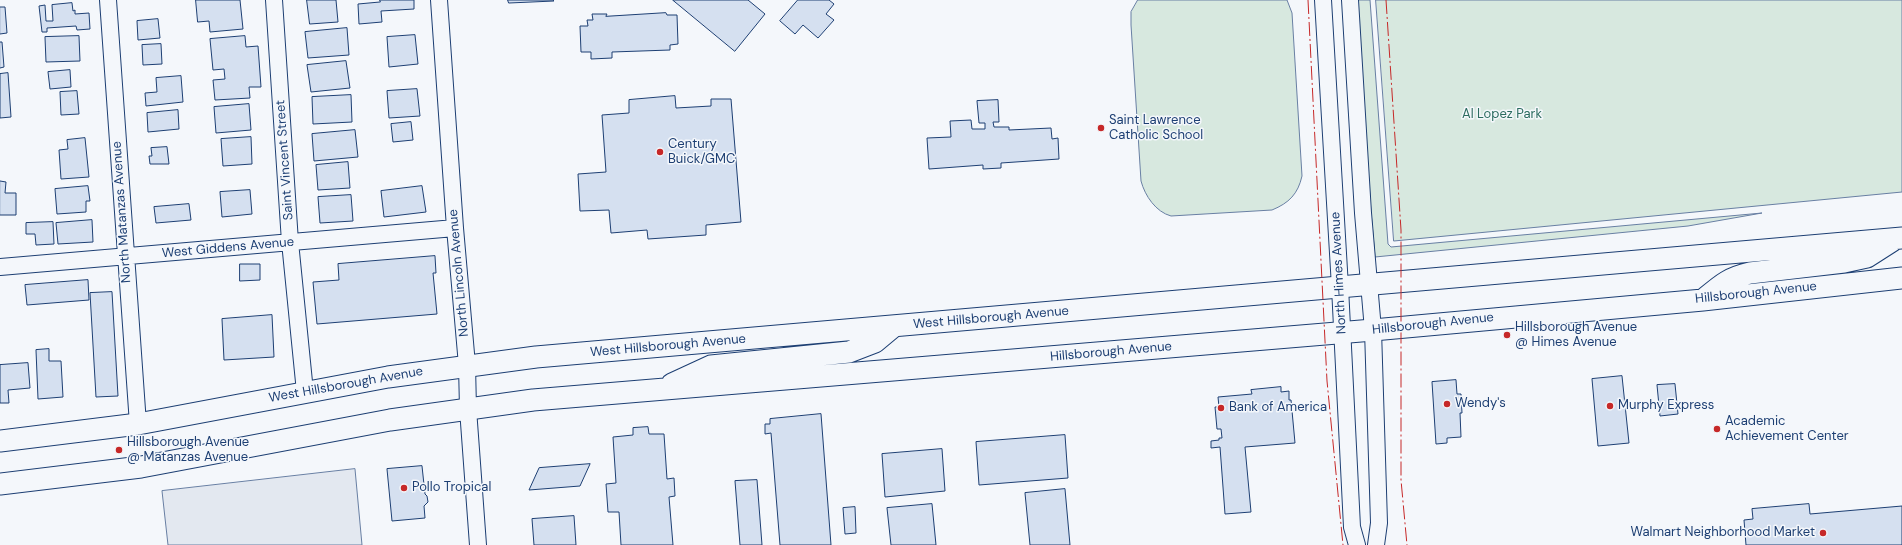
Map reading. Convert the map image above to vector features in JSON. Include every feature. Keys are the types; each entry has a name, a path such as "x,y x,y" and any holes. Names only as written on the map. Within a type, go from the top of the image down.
{"main road":[{"path":"1340,287 1900,237"},
{"path":"1703,300 1726,280 1736,276 1844,262 1867,257 1900,237"},
{"name":"Hillsborough Avenue","path":"659,390 1342,333 1703,300 1902,278"},
{"name":"West Hillsborough Avenue","path":"0,441 138,424 388,377 467,365 536,357 1340,287"},
{"path":"0,484 146,466 390,420 533,400 659,390 711,366 849,352 875,342 893,327"}],"street":[{"name":"North Matanzas Avenue","path":"108,0 138,424"},
{"name":"Saint Vincent Street","path":"274,0 290,242 305,392"},
{"name":"North Lincoln Avenue","path":"439,0 455,228 467,365 468,409 478,545"},
{"name":"North Himes Avenue","path":"1323,0 1340,287 1352,527 1357,545"},
{"name":"North Himes Avenue","path":"1350,0 1363,213 1373,330 1379,523 1376,545"},
{"name":"West Giddens Avenue","path":"0,267 455,228"}],"green space":[{"path":"1138,0 1287,0 1292,13 1302,176 1298,188 1288,201 1272,210 1171,216 1161,211 1148,198 1141,181 1131,25 1131,12"},
{"path":"1357,0 1370,0 1388,244 1391,247 1762,213 1688,226 1375,257"},
{"name":"Al Lopez Park","path":"1376,0 1902,0 1902,192 1394,241"}],"shaded area":[{"path":"355,469 362,545 168,545 162,491"}],"building":[{"path":"196,0 240,0 243,29 210,32 209,21 198,22"},
{"path":"307,0 336,0 338,22 310,24"},
{"path":"380,0 414,0 414,9 381,11 382,22 359,24 358,4 380,2"},
{"path":"508,0 553,0 554,1 509,3"},
{"path":"673,0 748,0 765,14 735,51"},
{"path":"798,0 829,0 834,4 826,14 834,20 818,38 803,25 795,34 780,21"},
{"path":"72,3 75,14 89,13 90,29 77,30 76,26 47,28 47,32 42,32 39,6 45,5 46,21 53,21 52,5"},
{"path":"0,7 5,7 7,33 0,34"},
{"path":"666,13 667,15 677,15 678,44 670,45 670,50 612,52 612,58 591,59 591,52 581,52 580,26 588,26 587,20 593,20 592,14 607,14 606,16"},
{"path":"158,19 160,38 138,40 137,21"},
{"path":"347,28 349,55 308,58 305,32"},
{"path":"415,35 418,64 389,67 387,37"},
{"path":"79,36 80,61 46,62 45,37"},
{"path":"245,36 246,47 258,46 261,87 249,87 250,98 215,100 213,80 225,79 224,69 213,70 210,39"},
{"path":"0,42 2,42 4,67 0,68"},
{"path":"161,44 162,64 143,65 142,45"},
{"path":"346,61 350,88 311,92 307,65"},
{"path":"70,70 71,87 50,89 48,72"},
{"path":"8,73 11,117 0,118 0,74"},
{"path":"181,76 183,102 146,106 145,93 157,92 156,78"},
{"path":"417,89 420,116 389,118 387,91"},
{"path":"77,91 79,114 61,115 60,92"},
{"path":"351,95 352,122 313,124 312,97"},
{"path":"675,96 676,108 711,106 711,99 731,99 741,222 706,225 706,235 648,239 647,230 611,233 609,210 580,211 578,174 606,172 602,115 629,113 629,100"},
{"path":"998,100 999,122 993,122 994,127 1009,127 1009,130 1051,128 1052,139 1058,138 1059,159 1001,163 1001,168 983,169 983,165 929,169 927,138 951,137 950,121 971,120 972,129 985,129 985,123 979,123 977,101"},
{"path":"249,104 251,130 216,133 214,107"},
{"path":"178,110 179,129 148,132 147,113"},
{"path":"411,122 413,140 393,142 391,124"},
{"path":"355,130 358,157 314,161 312,134"},
{"path":"251,137 252,164 223,166 221,139"},
{"path":"85,138 89,177 61,179 59,150 68,149 67,140"},
{"path":"167,147 169,164 150,164 149,156 152,156 151,148"},
{"path":"348,162 350,188 318,190 316,165"},
{"path":"0,181 6,182 5,193 16,193 16,215 0,215"},
{"path":"88,186 90,201 86,201 86,212 57,214 55,189"},
{"path":"422,186 426,212 384,217 381,191"},
{"path":"250,190 252,214 222,217 220,192"},
{"path":"351,195 353,221 320,223 318,197"},
{"path":"189,204 191,220 156,223 154,207"},
{"path":"92,220 93,242 58,244 56,223"},
{"path":"53,222 54,244 36,245 35,234 26,234 26,223"},
{"path":"435,256 436,273 433,273 437,314 317,324 313,282 339,280 338,264"},
{"path":"240,264 260,264 260,280 240,281"},
{"path":"88,280 89,300 27,305 25,285"},
{"path":"112,292 118,396 96,397 90,293"},
{"path":"272,315 274,357 224,360 222,319"},
{"path":"49,349 49,361 61,361 63,397 38,399 36,350"},
{"path":"28,363 30,388 8,390 9,403 0,403 0,365"},
{"path":"1622,376 1629,443 1598,446 1592,379"},
{"name":"Wendy's","path":"1456,380 1457,394 1461,394 1461,437 1447,438 1447,443 1436,444 1432,382"},
{"path":"1675,384 1678,414 1660,416 1657,385"},
{"path":"1281,387 1281,392 1289,391 1295,443 1245,447 1251,512 1225,514 1220,447 1211,448 1211,441 1222,438 1221,429 1217,429 1215,407 1219,407 1218,397 1252,394 1251,390"},
{"path":"821,414 831,545 780,545 771,433 765,434 765,424 770,424 770,419"},
{"path":"648,427 649,434 664,434 667,479 674,478 675,496 669,497 673,545 621,545 619,512 608,512 606,484 616,483 613,437 633,435 633,428"},
{"path":"1065,435 1068,478 979,485 976,442"},
{"path":"942,449 945,491 885,497 882,454"},
{"path":"590,464 580,486 529,490 539,468"},
{"path":"422,466 425,494 428,502 424,506 425,518 392,521 387,469"},
{"path":"757,480 762,545 740,545 735,481"},
{"path":"1065,489 1070,545 1030,545 1025,493"},
{"path":"932,504 936,545 891,545 887,508"},
{"name":"Walmart Neighborhood Market","path":"1809,504 1810,514 1902,506 1902,545 1746,545 1744,520 1753,519 1752,509"},
{"path":"855,507 856,533 845,534 843,508"},
{"path":"574,516 576,545 534,545 532,519"}],"power":[{"path":"1308,0 1327,381 1343,545"},
{"path":"1386,0 1401,230 1401,480 1407,545"}],"place":[{"name":"Saint Lawrence Catholic School","path":"1101,128"},
{"name":"Century Buick/GMC","path":"660,152"},
{"name":"Hillsborough Avenue @ Himes Avenue","path":"1507,335"},
{"name":"Wendy's","path":"1447,404"},
{"name":"Murphy Express","path":"1610,406"},
{"name":"Bank of America","path":"1221,408"},
{"name":"Academic Achievement Center","path":"1717,429"},
{"name":"Hillsborough Avenue @ Matanzas Avenue","path":"119,450"},
{"name":"Pollo Tropical","path":"404,488"},
{"name":"Walmart Neighborhood Market","path":"1823,533"}]}
